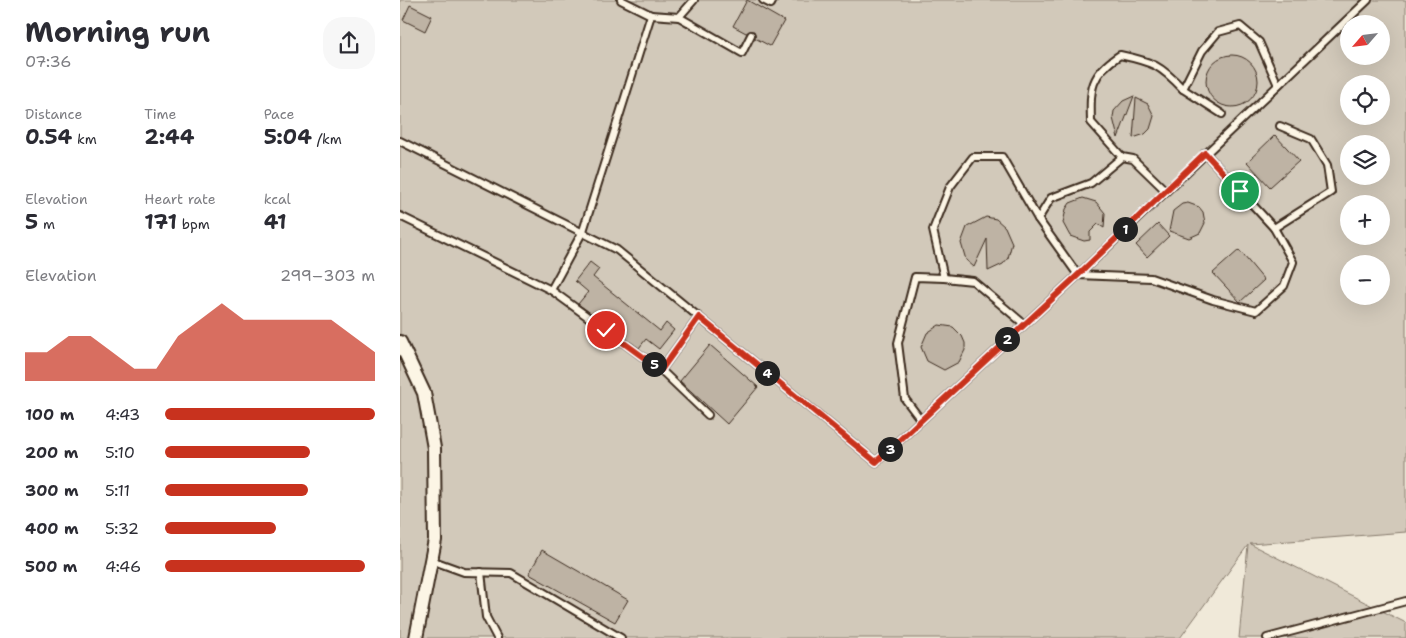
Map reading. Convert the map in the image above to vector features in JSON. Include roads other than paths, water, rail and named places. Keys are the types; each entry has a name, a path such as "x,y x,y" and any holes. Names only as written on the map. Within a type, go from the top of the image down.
{"street":[{"path":"400,342 424,394 434,448 435,540 416,638"}],"lane":[{"path":"621,0 651,15 679,17 742,52 751,35"},
{"path":"679,17 694,0"},
{"path":"762,0 770,4 773,0"},
{"path":"400,141 583,231 617,250 876,462 1078,275 1368,0"},
{"path":"551,290 583,231 651,15"},
{"path":"1183,89 1202,51 1218,32 1240,26 1259,42 1278,85"},
{"path":"1166,191 1133,159 1122,156 1091,122 1090,90 1104,65 1120,55 1141,59 1163,68 1183,89 1222,114"},
{"path":"1274,228 1330,192 1327,165 1311,139 1280,126"},
{"path":"1078,275 1151,278 1213,300 1256,311 1284,286 1293,262 1274,228 1205,153"},
{"path":"1038,218 1051,198 1091,183 1122,156"},
{"path":"944,278 933,230 950,187 974,157 1002,157 1038,218 1078,275"},
{"path":"400,216 551,290 661,370 708,415"},
{"path":"921,420 904,399 898,343 915,277 973,281 1024,324"},
{"path":"661,370 699,317"},
{"path":"431,560 464,572 511,573 621,638"},
{"path":"481,572 486,617 497,638"},
{"path":"1267,638 1406,601"}]}
